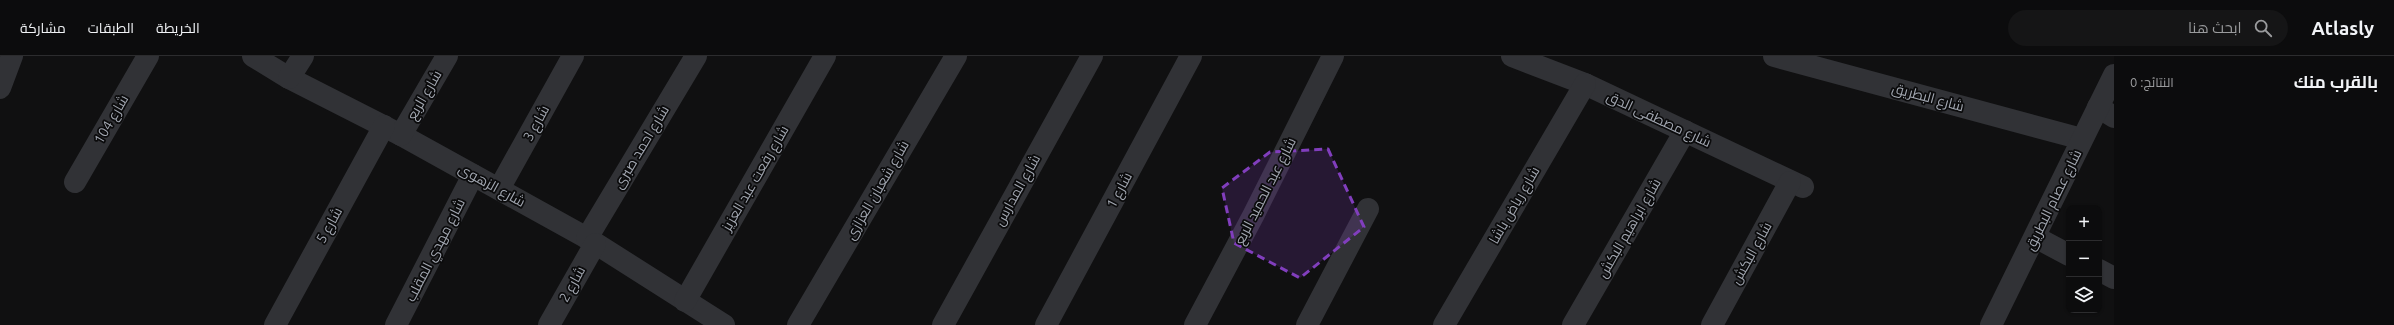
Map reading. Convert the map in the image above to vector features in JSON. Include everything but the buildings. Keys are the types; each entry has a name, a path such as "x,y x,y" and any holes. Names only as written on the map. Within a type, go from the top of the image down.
{"street":[{"path":"0,88 12,56"},
{"name":"شارع 104","path":"75,182 148,56"},
{"name":"شارع الزهوى","path":"253,56 289,78 392,130 591,241 724,325"},
{"path":"289,78 303,56"},
{"name":"شارع الربع","path":"392,130 447,56"},
{"name":"شارع 3","path":"498,189 573,56"},
{"name":"شارع احمد صبرى","path":"591,241 696,56"},
{"name":"شارع رفعت عبد العزيز","path":"685,300 825,56"},
{"name":"شارع شعبان العزازى","path":"798,325 956,56"},
{"name":"شارع المدارس","path":"943,325 1092,56"},
{"name":"شارع 1","path":"1046,325 1191,56"},
{"name":"شارع عبد الحميد الربع","path":"1195,325 1253,216 1333,56"},
{"name":"شارع مصطفى الدق","path":"1512,56 1585,84 1797,184"},
{"name":"شارع البطريق","path":"1774,56 2082,139"},
{"name":"شارع عصام البطريق","path":"1991,325 2082,139 2106,112 2114,75"},
{"name":"شارع رياض باشا","path":"1444,325 1585,84"},
{"name":"شارع 5","path":"275,325 392,130"},
{"name":"شارع ابراهيم البكش","path":"1573,325 1685,131"},
{"name":"شارع مهدي المقلب","path":"396,325 474,175"},
{"name":"شارع البكش","path":"1712,325 1797,184"},
{"path":"1307,325 1368,209"},
{"path":"2035,237 2066,253"},
{"name":"شارع 2","path":"549,325 591,241"},
{"path":"2102,272 2114,278"}],"highlighted area":[{"path":"1328,149 1364,227 1300,278 1234,243 1222,188 1270,152"}]}
